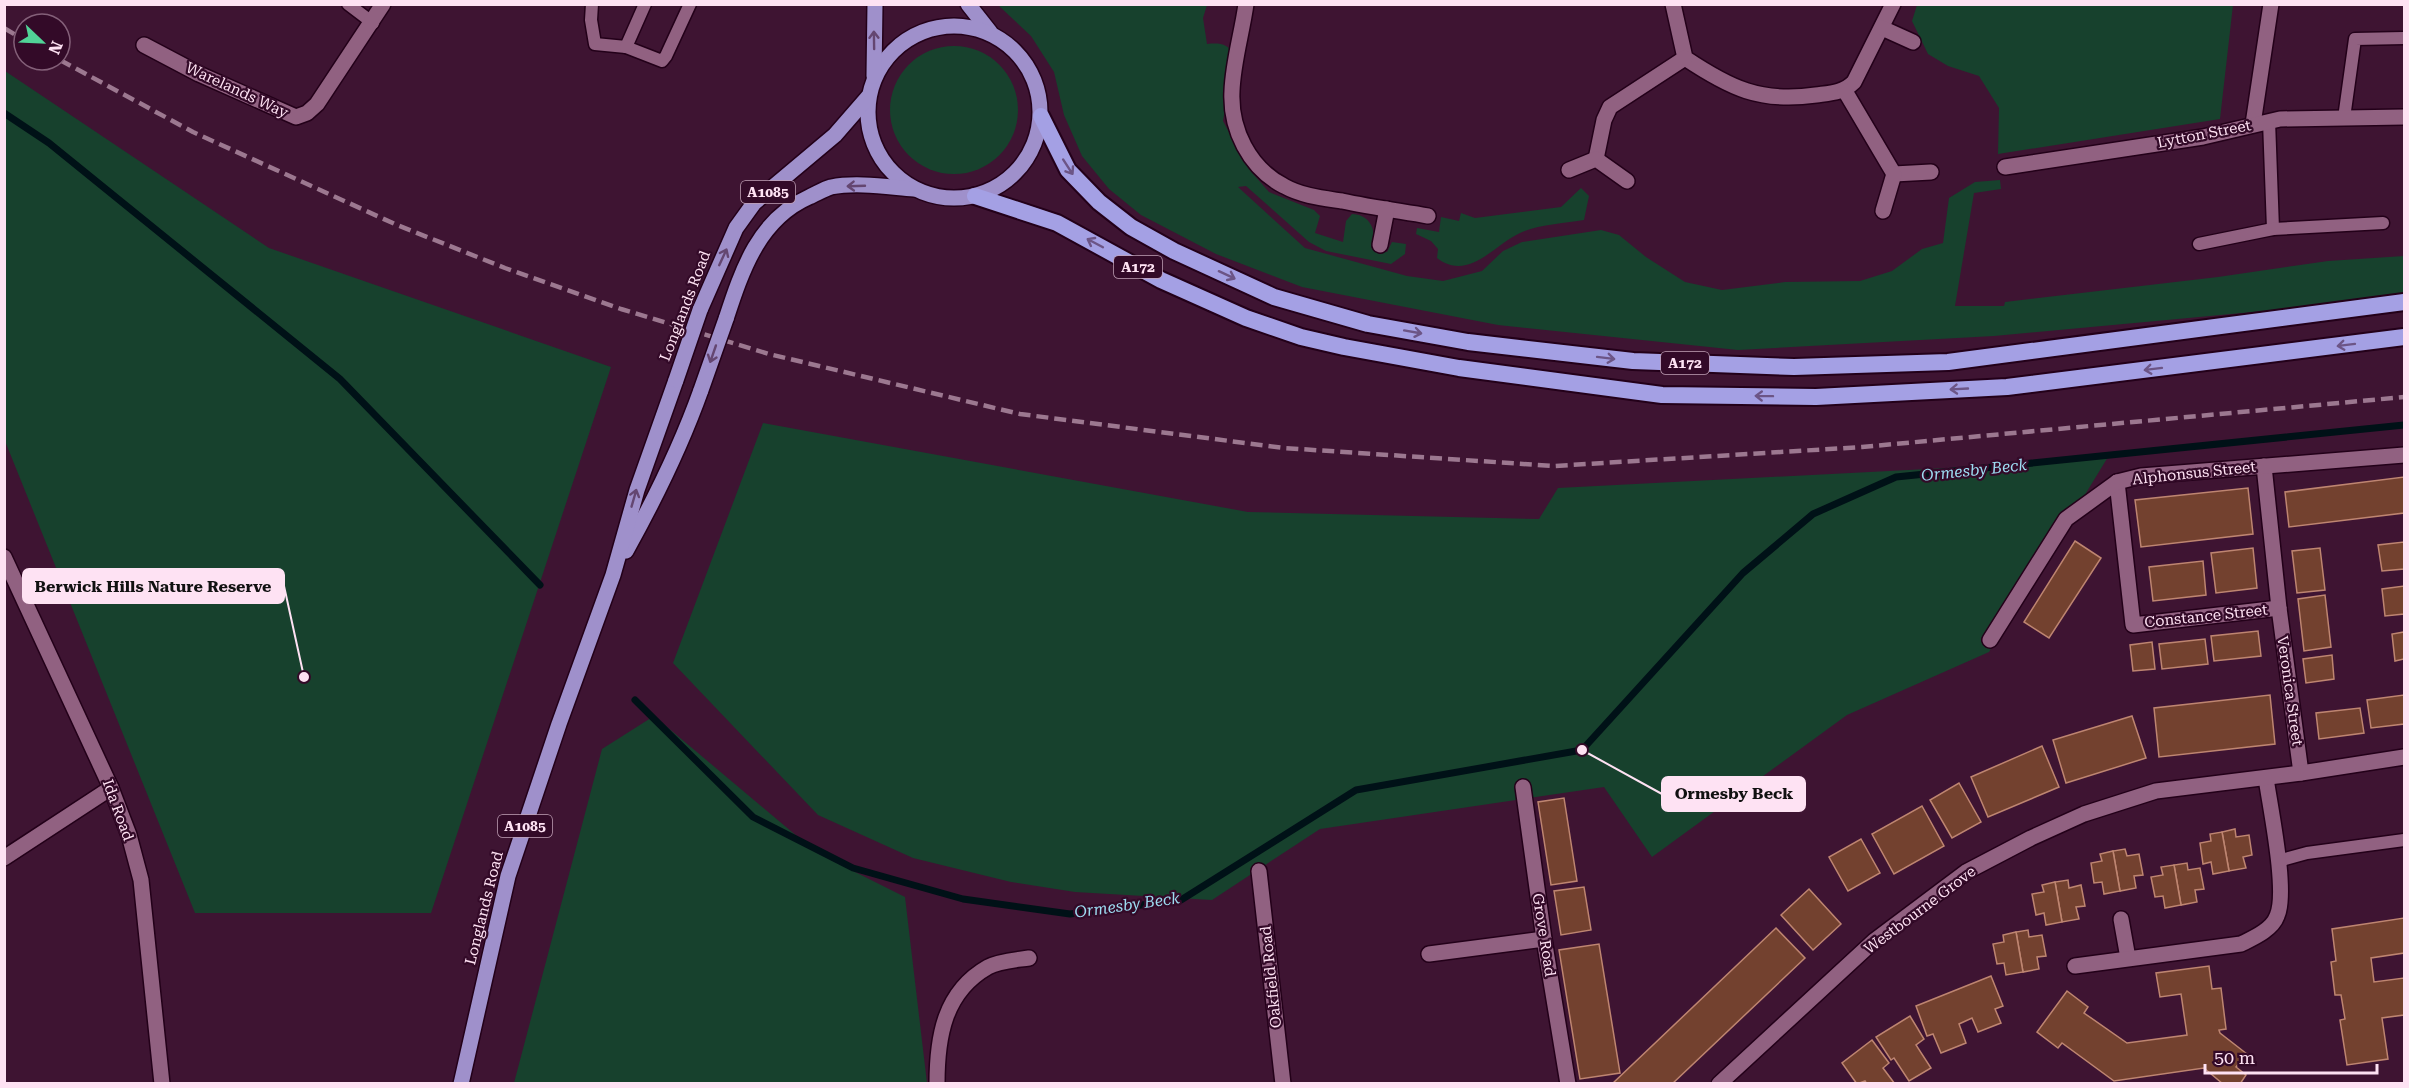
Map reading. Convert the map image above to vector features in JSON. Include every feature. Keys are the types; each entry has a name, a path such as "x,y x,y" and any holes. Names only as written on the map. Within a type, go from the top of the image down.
{"highway":[{"name":"A172","path":"1041,116 1068,170 1099,202 1131,227 1174,251 1274,297 1368,324 1468,342 1633,361 1794,367 1948,362 2404,302"},
{"name":"A172","path":"975,196 1057,223 1161,280 1246,318 1301,337 1459,368 1662,395 1816,397 2007,387 2404,337"}],"main road":[{"name":"Longlands Road","path":"875,4 874,76 868,97 868,125 876,151 892,173 914,189"},
{"name":"Longlands Road","path":"613,575 658,494 701,390 747,261 760,237 796,203 830,188 871,186 914,189 944,198 975,196 1000,185 1021,167 1035,143 1041,116 1038,90 1028,66 1011,46 990,32 968,4"},
{"name":"Longlands Road","path":"874,76 894,48 922,30 956,24 990,32"},
{"name":"Longlands Road","path":"462,1083 508,876 559,724 613,575 637,490 700,310 736,228 754,203 835,135 868,97"}],"street":[{"name":"Warelands Way","path":"144,45 199,74 296,117 307,113 317,104 373,23 383,4"},
{"path":"1246,4 1232,91 1239,137 1251,158 1263,171 1284,186 1309,196 1428,216"},
{"path":"1673,4 1685,58 1716,79 1758,95 1797,97 1845,91 1854,82 1893,4"},
{"path":"2253,124 2271,4"},
{"path":"1882,28 1913,42"},
{"path":"1596,159 1604,120 1610,107 1685,58"},
{"path":"1845,91 1894,174 1883,211"},
{"name":"Lytton Street","path":"2005,167 2203,137 2242,130 2253,124 2269,121 2404,117"},
{"path":"1569,170 1596,159"},
{"path":"1596,159 1627,181"},
{"path":"1894,174 1931,172"},
{"path":"1380,245 1387,209"},
{"name":"Alphonsus Street","path":"1990,640 2066,519 2117,482 2141,476 2404,455"},
{"name":"Veronica Street","path":"2264,466 2279,608 2301,773"},
{"name":"Constance Street","path":"2117,482 2133,625 2279,608"},
{"name":"Ida Road","path":"4,557 111,788 129,835 141,880 162,1083"},
{"name":"Westbourne Grove","path":"1719,1083 1874,941 1966,872 2031,838 2094,811 2156,791 2266,778 2404,757"},
{"path":"2075,966 2241,944 2261,934 2277,917 2282,889 2266,778"},
{"name":"Grove Road","path":"1523,787 1544,939 1568,1083"},
{"path":"4,858 111,788"},
{"name":"Oakfield Road","path":"1259,871 1283,1083"},
{"path":"2121,918 2128,958"},
{"path":"1429,954 1544,939"},
{"path":"937,1083 937,1051 945,1014 968,981 990,966 1029,958"}],"lane":[{"path":"348,4 373,23"},
{"path":"592,4 591,20 595,44 626,47 657,60 664,60 690,4"},
{"path":"626,47 645,4"},
{"path":"2344,118 2355,39 2404,38"},
{"path":"2269,121 2273,229"},
{"path":"2199,244 2273,229 2384,223"},
{"path":"2278,861 2307,853 2404,840"}],"green space":[{"path":"998,5 1207,5 1203,18 1207,44 1223,45 1229,48 1234,56 1223,121 1248,168 1269,192 1314,210 1320,216 1315,233 1343,242 1346,221 1352,214 1359,215 1371,225 1374,237 1372,249 1387,252 1392,242 1406,244 1405,254 1391,264 1326,251 1309,242 1246,186 1238,187 1305,248 1407,276 1443,281 1482,271 1503,251 1522,242 1601,230 1619,235 1646,257 1685,282 1722,290 1785,282 1860,281 1892,271 1922,249 1943,243 1949,198 1975,182 2000,180 2001,189 1974,193 1955,306 2004,306 2005,302 2218,277 2328,261 2404,256 2404,298 1994,336 1738,350 1498,325 1302,287 1216,254 1141,215 1109,189 1082,156 1064,115 1054,72 1031,36"},
{"path":"1917,5 2233,5 2220,119 1998,154 1999,108 1979,76 1948,66 1928,54 1912,21"},
{"path":"954,46 978,51 999,65 1013,86 1018,110 1013,134 999,155 978,169 954,174 930,169 909,155 895,134 890,110 895,86 909,65 930,51"},
{"path":"5,71 269,248 611,367 431,913 195,913 5,441"},
{"path":"1581,188 1589,196 1584,220 1527,230 1470,264 1459,266 1448,264 1437,258 1438,249 1431,241 1416,234 1417,228 1439,232 1441,217 1459,221 1461,213 1475,218 1561,207"},
{"path":"763,423 1248,512 1539,519 1558,488 2005,465 2108,457 1989,652 1847,715 1652,857 1604,787 1320,829 1212,900 1075,892 1011,882 913,858 818,815 673,663"},
{"path":"654,716 817,853 905,897 927,1083 514,1083 602,749"}],"building":[{"path":"2404,477 2404,513 2289,527 2285,492"},
{"path":"2248,488 2253,534 2141,547 2135,500"},
{"path":"2075,541 2101,558 2049,638 2024,622"},
{"path":"2404,542 2404,569 2382,571 2378,545"},
{"path":"2253,548 2257,588 2216,593 2211,553"},
{"path":"2320,548 2325,590 2297,593 2292,551"},
{"path":"2203,561 2206,595 2153,601 2149,567"},
{"path":"2404,586 2404,614 2385,616 2382,589"},
{"path":"2325,595 2331,647 2304,651 2298,599"},
{"path":"2258,631 2261,656 2214,661 2211,636"},
{"path":"2404,632 2404,659 2395,661 2392,634"},
{"path":"2205,639 2208,664 2162,669 2159,644"},
{"path":"2152,642 2155,669 2133,671 2130,645"},
{"path":"2332,655 2334,679 2306,683 2303,659"},
{"path":"2270,695 2275,744 2159,757 2154,708"},
{"path":"2404,695 2404,724 2371,728 2367,700"},
{"path":"2360,708 2364,733 2319,739 2316,713"},
{"path":"2132,716 2146,758 2066,783 2053,740"},
{"path":"2042,746 2059,787 1988,817 1971,777"},
{"path":"1959,783 1981,822 1952,838 1930,800"},
{"path":"1564,798 1577,881 1551,885 1538,802"},
{"path":"1922,806 1944,846 1894,874 1872,834"},
{"path":"2235,829 2236,837 2249,835 2252,855 2243,857 2246,868 2229,871 2222,832"},
{"path":"2222,832 2229,871 2213,874 2211,862 2203,864 2200,843 2211,841 2210,834"},
{"path":"1861,839 1880,873 1848,891 1829,857"},
{"path":"2125,849 2127,856 2139,854 2143,875 2134,876 2136,888 2120,891 2113,851"},
{"path":"2113,851 2120,891 2104,894 2102,882 2094,883 2091,863 2102,861 2100,854"},
{"path":"2187,863 2188,870 2200,868 2204,889 2195,890 2197,902 2181,905 2174,865"},
{"path":"2174,865 2181,905 2165,908 2163,896 2155,897 2151,877 2163,875 2161,867"},
{"path":"2068,880 2069,888 2081,885 2085,906 2076,907 2079,919 2062,922 2055,882"},
{"path":"2055,882 2062,922 2046,925 2044,913 2036,915 2032,894 2044,892 2042,885"},
{"path":"1584,887 1591,930 1561,935 1554,891"},
{"path":"1809,889 1841,924 1813,950 1781,915"},
{"path":"2404,918 2404,953 2371,958 2374,982 2404,978 2404,1015 2382,1018 2388,1059 2347,1065 2340,1020 2345,1019 2341,995 2335,995 2331,962 2336,961 2332,929"},
{"path":"1776,928 1805,958 1672,1084 1612,1084"},
{"path":"2028,930 2029,937 2042,935 2046,956 2037,957 2039,969 2023,972 2016,932"},
{"path":"2016,932 2023,972 2006,975 2004,963 1997,964 1993,944 2004,942 2003,935"},
{"path":"1599,944 1620,1073 1580,1079 1559,950"},
{"path":"2209,966 2212,989 2221,988 2226,1029 2219,1030 2220,1033 2247,1054 2236,1067 2246,1075 2240,1084 2223,1084 2204,1068 2114,1081 2062,1043 2058,1048 2037,1032 2067,991 2088,1007 2084,1013 2127,1043 2187,1035 2181,994 2160,997 2156,973"},
{"path":"1991,976 2003,1006 1995,1009 2001,1023 1978,1032 1972,1018 1959,1024 1966,1043 1941,1053 1933,1034 1927,1036 1916,1006"},
{"path":"1910,1016 1924,1039 1916,1045 1931,1068 1909,1081 1894,1058 1891,1060 1876,1037"},
{"path":"1872,1040 1889,1063 1883,1068 1895,1084 1867,1084 1865,1081 1857,1084 1842,1063"}],"waterway":[{"path":"4,113 49,143 340,379 540,585"},
{"name":"Ormesby Beck","path":"635,700 753,817 853,868 963,899 1070,914 1181,900 1356,790 1582,750 1743,573 1813,514 1896,477 2404,425"}],"railway":[{"path":"4,28 12,33"},
{"path":"72,66 193,132 397,225 505,268 621,309 769,354 1020,414 1284,448 1554,466 1862,447 2404,397"}],"place":[{"name":"Berwick Hills Nature Reserve","path":"304,677"},
{"name":"Ormesby Beck","path":"1582,750"}]}
